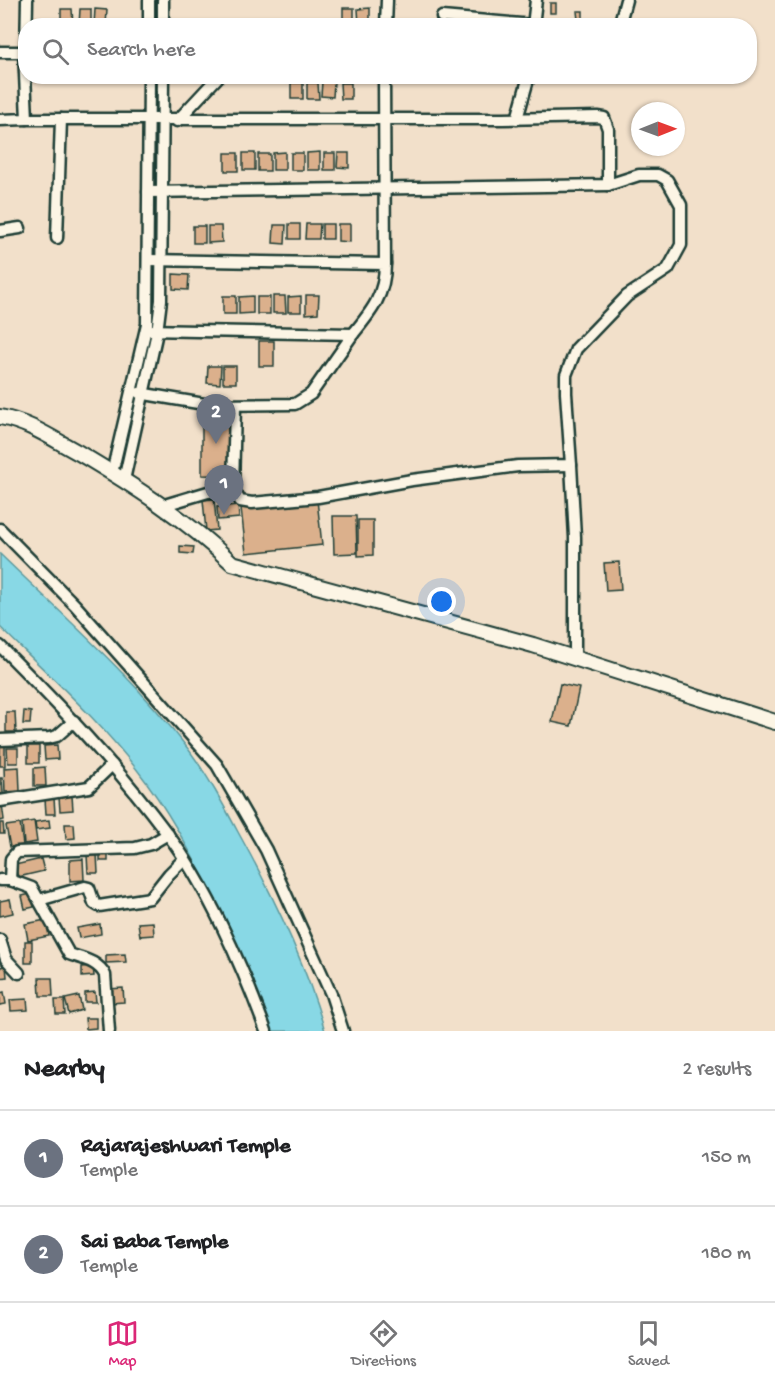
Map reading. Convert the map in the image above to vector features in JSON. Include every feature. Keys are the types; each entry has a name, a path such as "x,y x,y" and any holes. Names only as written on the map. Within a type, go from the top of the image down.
{"street":[{"path":"26,18 27,0"},
{"path":"149,0 149,18"},
{"path":"163,0 163,18"},
{"path":"386,18 387,0"},
{"path":"534,18 536,0"},
{"path":"621,18 626,0"},
{"path":"442,17 453,18"},
{"path":"0,52 18,52"},
{"path":"26,84 27,119"},
{"path":"149,84 148,192 151,331"},
{"path":"118,477 151,331 162,261 163,84"},
{"path":"177,121 212,84"},
{"path":"138,393 189,403 235,406 295,404 311,394 377,304 384,287 384,84"},
{"path":"517,119 527,84"},
{"path":"0,120 604,118 608,129 608,185"},
{"path":"57,238 61,119"},
{"path":"148,192 608,185 639,175 658,175 667,180 681,205 681,244 668,269 627,296 576,349 566,375 575,537 575,658"},
{"path":"0,231 20,228"},
{"path":"149,260 385,264"},
{"path":"151,331 353,334"},
{"path":"235,406 233,488 240,501 252,503 318,497 412,480 518,466 571,465"},
{"path":"0,417 17,420 36,429 118,477 196,529 232,562 465,625 775,722"},
{"path":"160,506 208,492 233,488"},
{"path":"0,529 75,605 217,765 266,850 331,994 343,1031"},
{"path":"0,646 74,721 168,834 235,958 266,1031"},
{"path":"0,740 57,736 74,721"},
{"path":"0,801 90,787 112,765"},
{"path":"109,1031 103,972 99,965 66,952 39,900 28,885 5,880 11,860 17,852 135,848 151,844 168,834"},
{"path":"39,900 85,887 89,888 96,906 142,900 155,895 164,878 183,860"},
{"path":"0,940 6,959 19,973"}],"water":[{"path":"0,554 122,673 168,723 196,760 227,811 276,904 308,979 325,1031 271,1031 256,987 237,945 188,849 158,799 131,762 95,721 0,627"}],"building":[{"path":"550,3 556,3 556,13 550,13"},
{"path":"343,8 354,8 354,18 343,18"},
{"path":"370,8 370,18 359,18 358,9"},
{"path":"61,9 72,9 73,18 61,18"},
{"path":"80,9 91,9 91,18 79,18"},
{"path":"95,9 107,10 106,18 94,18"},
{"path":"577,11 583,11 583,18 578,18"},
{"path":"291,84 303,84 303,99 291,99"},
{"path":"307,84 318,84 319,99 307,99"},
{"path":"322,84 334,84 333,97 321,96"},
{"path":"340,84 351,84 351,99 341,99"},
{"path":"285,152 285,170 273,170 273,153"},
{"path":"320,152 320,170 307,170 307,153"},
{"path":"225,153 238,153 238,171 225,171"},
{"path":"243,153 255,153 255,170 243,170"},
{"path":"291,153 303,153 303,170 291,170"},
{"path":"324,153 335,153 335,170 324,170"},
{"path":"338,153 349,153 349,168 337,167"},
{"path":"258,154 270,154 270,171 258,171"},
{"path":"289,224 300,224 300,239 289,239"},
{"path":"306,224 320,224 319,239 305,239"},
{"path":"322,224 333,224 333,239 322,239"},
{"path":"338,224 350,224 350,242 338,241"},
{"path":"274,225 286,225 285,244 273,243"},
{"path":"193,226 205,226 205,243 193,243"},
{"path":"208,226 221,226 222,242 208,243"},
{"path":"173,274 189,275 188,290 173,289"},
{"path":"306,295 319,295 318,313 306,314"},
{"path":"223,296 236,296 236,314 223,314"},
{"path":"253,296 253,313 239,314 239,297"},
{"path":"273,296 285,296 286,313 273,313"},
{"path":"301,296 301,312 288,312 288,297"},
{"path":"257,297 270,297 270,314 257,314"},
{"path":"259,341 274,341 274,366 259,366"},
{"path":"208,366 221,366 220,384 207,383"},
{"path":"223,366 236,366 236,383 223,383"},
{"path":"202,413 231,413 231,476 202,475"},
{"path":"214,499 217,530 206,531 203,500"},
{"path":"317,500 322,545 246,553 241,508"},
{"path":"238,505 239,518 218,520 217,507"},
{"path":"333,516 356,516 357,553 334,554"},
{"path":"358,520 373,520 373,555 358,556"},
{"path":"180,546 194,547 193,554 180,553"},
{"path":"619,562 621,590 606,591 604,563"},
{"path":"560,684 579,688 571,726 552,722"},
{"path":"24,711 31,712 30,724 23,724"},
{"path":"6,712 15,712 16,732 6,732"},
{"path":"0,743 5,743 5,766 0,766"},
{"path":"57,745 58,759 45,760 44,746"},
{"path":"28,746 39,746 39,763 28,763"},
{"path":"7,748 18,748 18,763 8,763"},
{"path":"19,767 20,791 5,792 4,768"},
{"path":"45,767 46,786 34,786 34,768"},
{"path":"0,778 2,778 3,794 0,794"},
{"path":"72,796 73,810 60,811 59,797"},
{"path":"54,798 55,814 46,814 45,799"},
{"path":"2,804 4,820 0,821 0,805"},
{"path":"49,820 50,828 36,830 35,822"},
{"path":"34,821 37,842 24,844 22,823"},
{"path":"0,823 3,823 4,834 0,834"},
{"path":"20,824 23,845 10,847 6,826"},
{"path":"65,824 74,824 75,838 66,839"},
{"path":"97,854 98,873 88,873 87,855"},
{"path":"108,854 108,861 100,861 100,855"},
{"path":"41,859 44,871 18,877 15,865"},
{"path":"83,859 84,880 70,881 70,860"},
{"path":"31,894 34,907 25,909 22,896"},
{"path":"10,899 13,913 0,916 0,901"},
{"path":"46,920 49,936 28,940 25,924"},
{"path":"153,922 154,935 140,936 138,923"},
{"path":"100,924 101,934 79,938 77,928"},
{"path":"25,941 32,941 32,963 25,963"},
{"path":"125,954 126,962 106,963 106,955"},
{"path":"6,966 7,977 0,978 0,967"},
{"path":"93,966 94,976 82,977 82,967"},
{"path":"39,978 52,978 53,996 40,996"},
{"path":"123,988 124,1002 110,1003 109,989"},
{"path":"4,992 6,1004 0,1005 0,993"},
{"path":"95,992 96,1002 85,1002 85,993"},
{"path":"79,996 82,1010 69,1014 65,999"},
{"path":"27,999 28,1010 11,1011 10,1000"},
{"path":"55,1000 64,1000 65,1014 56,1014"},
{"path":"85,1018 96,1018 96,1028 86,1029"}],"place":[{"name":"Sai Baba Temple","path":"216,444"},
{"name":"Rajarajeshwari Temple","path":"224,515"}]}
